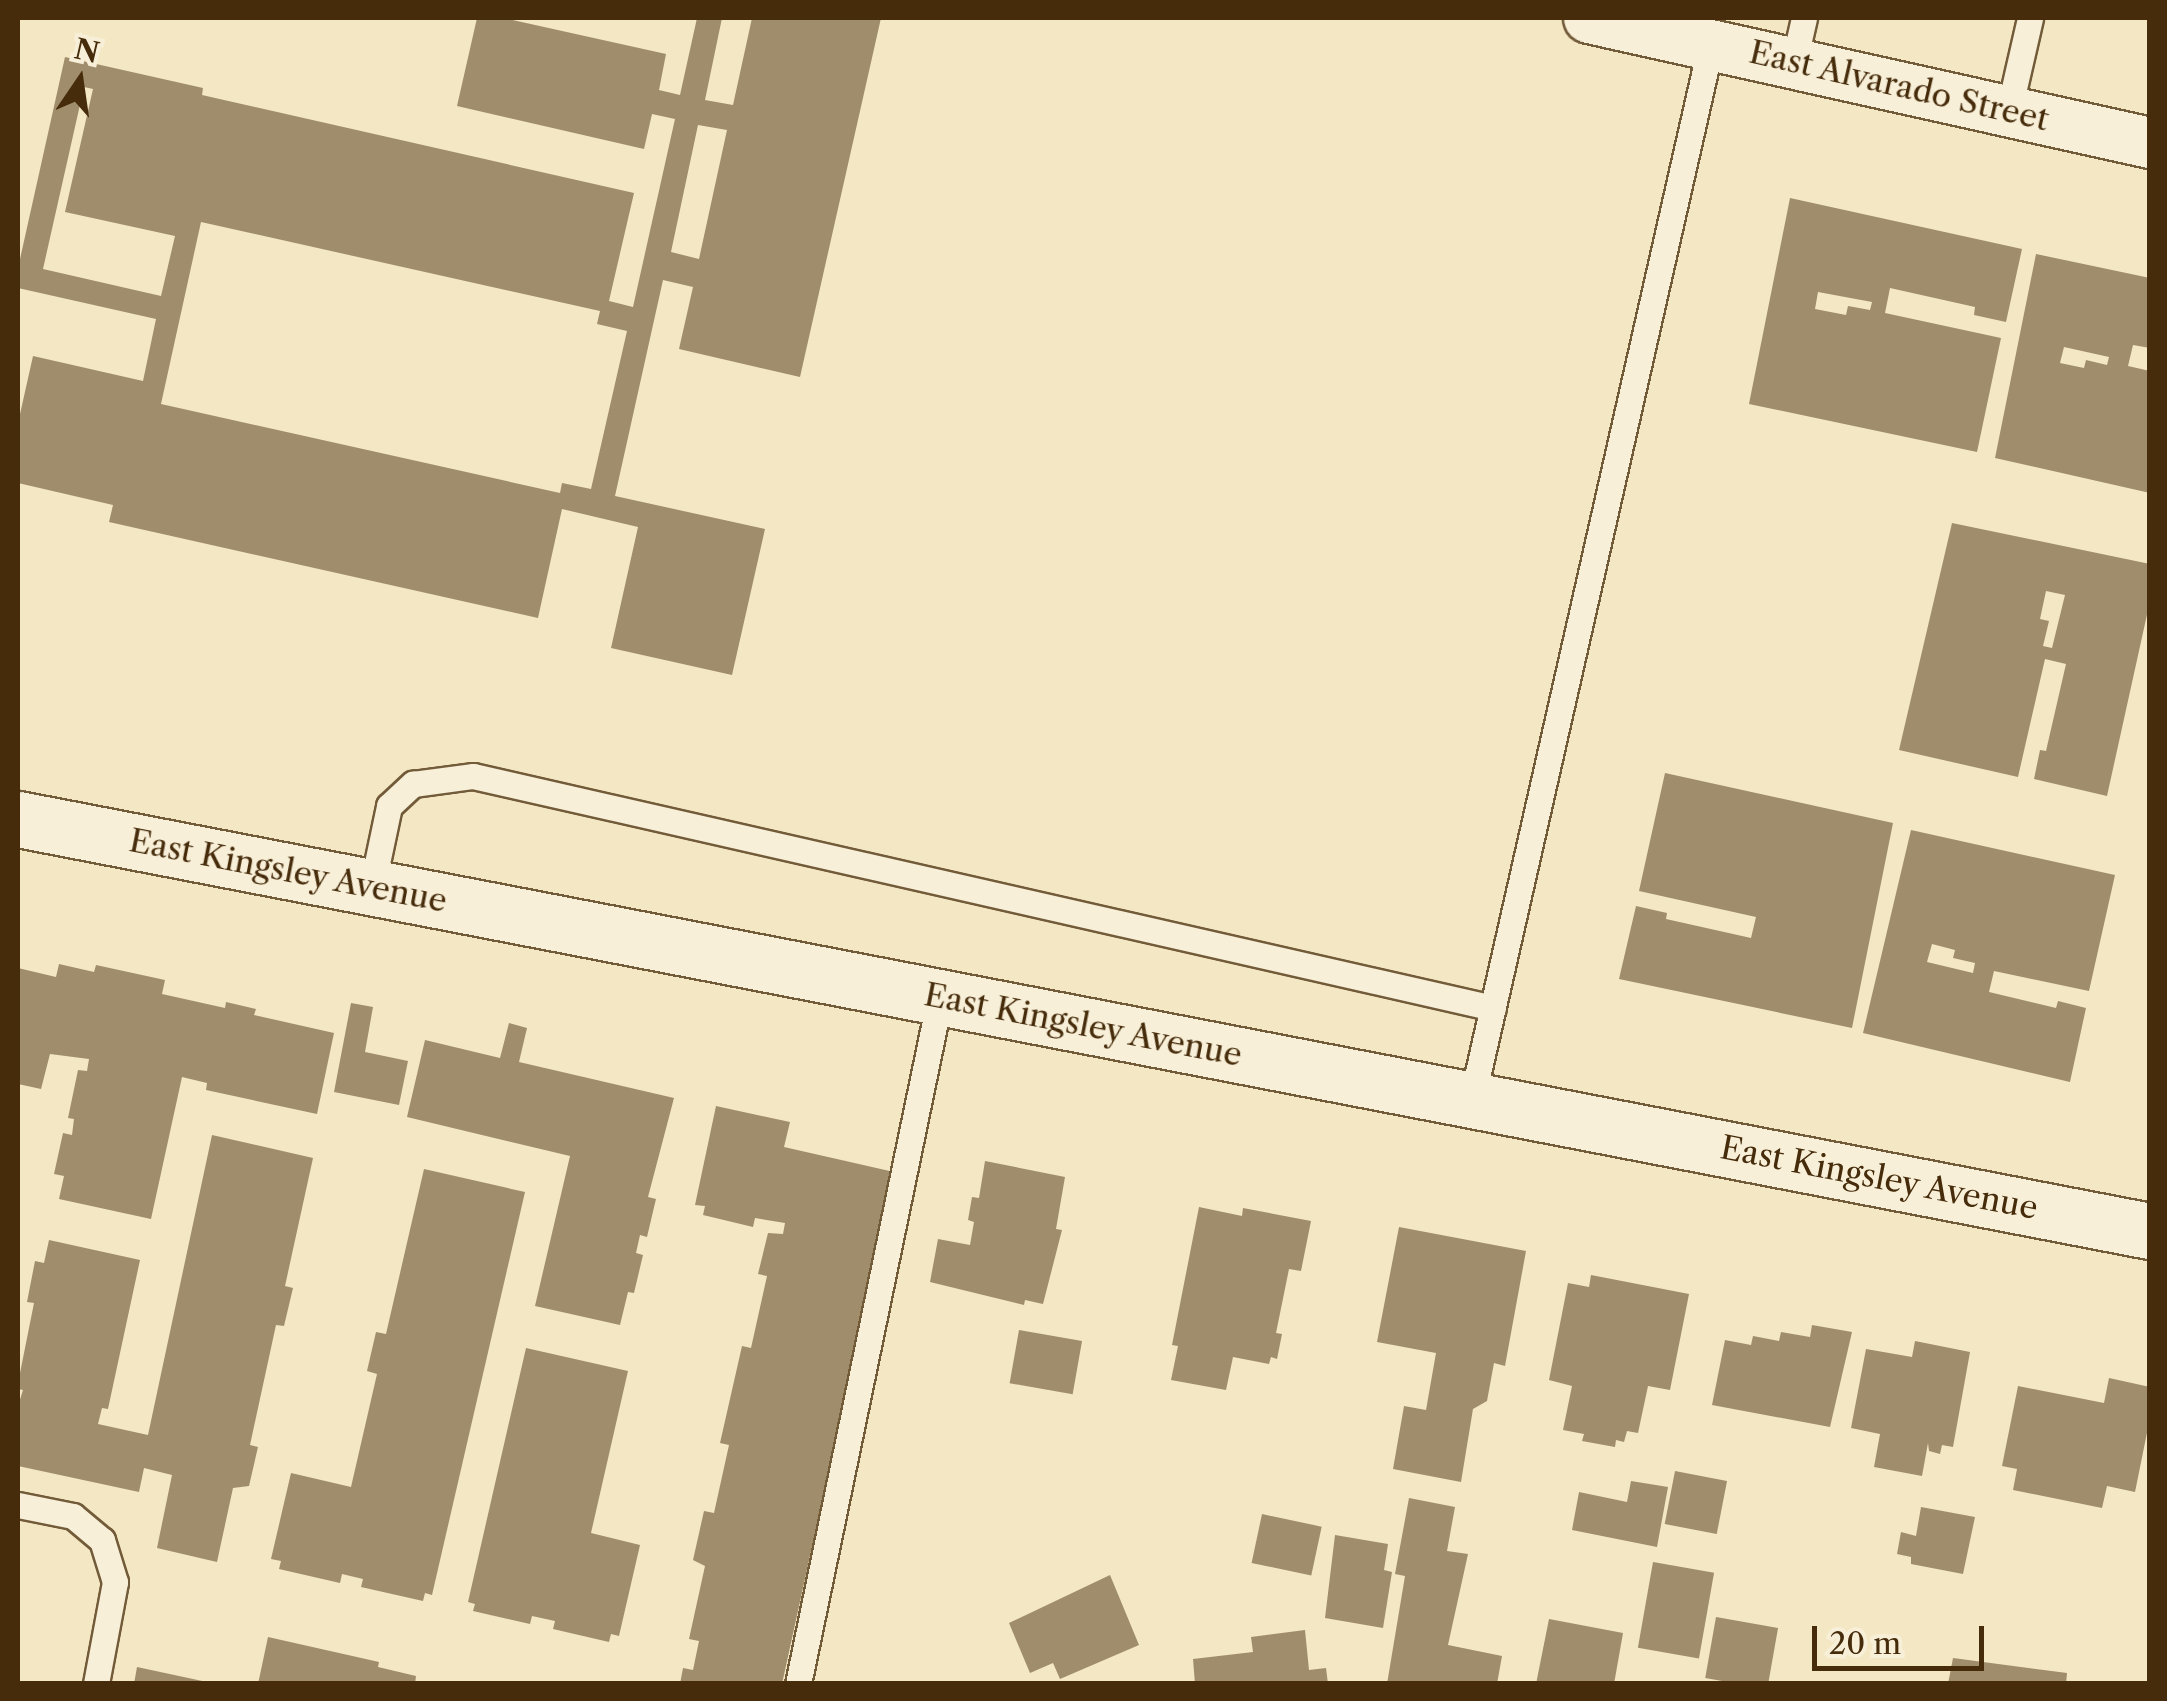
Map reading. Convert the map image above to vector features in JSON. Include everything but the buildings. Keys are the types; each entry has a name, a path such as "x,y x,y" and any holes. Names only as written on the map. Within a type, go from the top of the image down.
{"street":[{"name":"East Alvarado Street","path":"1589,18 1712,44 1799,40 2008,110 2150,142"},
{"name":"East Kingsley Avenue","path":"18,819 2150,1231"}],"lane":[{"path":"2008,110 2030,18"},
{"path":"1472,1099 1712,44"},
{"path":"372,887 390,806 414,784 474,776 1493,1008"},
{"path":"798,1684 940,997"},
{"path":"18,1505 73,1516 102,1540 115,1582 96,1684"}]}
